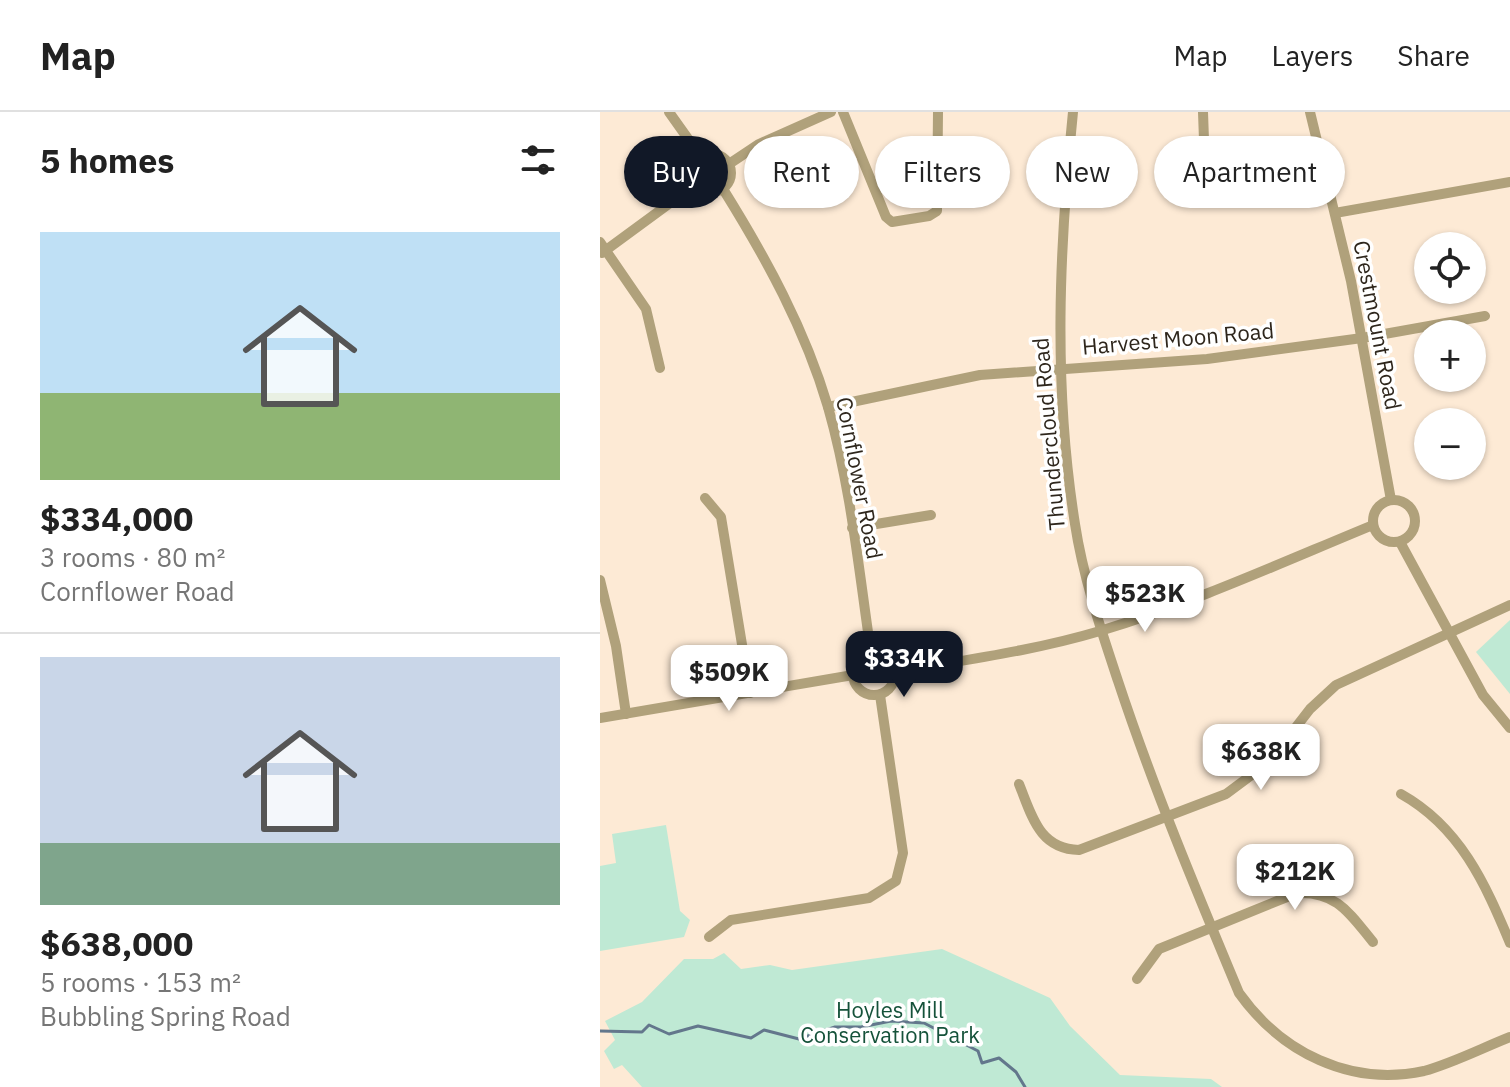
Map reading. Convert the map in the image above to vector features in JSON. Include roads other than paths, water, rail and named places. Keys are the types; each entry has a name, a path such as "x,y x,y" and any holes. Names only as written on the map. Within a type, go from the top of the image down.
{"street":[{"path":"669,112 686,136"},
{"path":"728,180 731,175 729,164 759,144 831,112"},
{"path":"843,112 886,217 892,222 929,216 937,211 938,112"},
{"name":"Thundercloud Road","path":"1073,112 1059,272 1060,368 1075,525 1101,631 1167,817 1239,993 1258,1019 1283,1042 1315,1062 1357,1073 1403,1075 1425,1071 1510,1037"},
{"path":"1203,112 1204,136"},
{"name":"Crestmount Road","path":"1310,112 1362,338 1391,500"},
{"path":"1335,213 1510,182"},
{"name":"Cornflower Road","path":"728,198 784,295 828,407 852,528 871,653"},
{"path":"660,368 646,309 602,249 661,208"},
{"name":"Harvest Moon Road","path":"828,407 980,375 1207,359 1362,338 1485,316"},
{"path":"705,498 721,517 750,693"},
{"path":"1391,500 1404,502 1413,510 1416,523 1411,535 1400,542 1388,542 1378,535 1373,525 1374,513 1381,504 1391,500"},
{"path":"852,528 931,515"},
{"path":"896,672 1002,654 1101,631 1174,607 1373,525"},
{"path":"1400,542 1483,695 1510,728"},
{"path":"600,580 616,646 626,714"},
{"path":"1019,784 1036,827 1046,841 1064,850 1079,850 1226,794 1250,779 1289,739 1310,709 1336,685 1403,652 1449,636 1510,605"},
{"path":"871,653 882,654 891,661 896,672 892,686 880,695 861,692 853,675 858,660 871,653"},
{"path":"600,718 853,675"},
{"path":"709,937 731,920 869,898 896,881 903,853 880,695"},
{"path":"1401,794 1423,806 1471,859 1510,943"},
{"path":"1137,979 1159,949 1297,893 1317,892 1335,900 1373,942"}],"waterway":[{"path":"600,1031 642,1032 649,1025 669,1034 698,1026 751,1038 764,1030 799,1039 835,1027 861,1027 891,1021 924,1023 978,1051 982,1063 999,1058 1016,1072 1025,1087"}],"park label":[{"name":"Hoyles Mill Conservation Park","path":"890,1022"}]}
